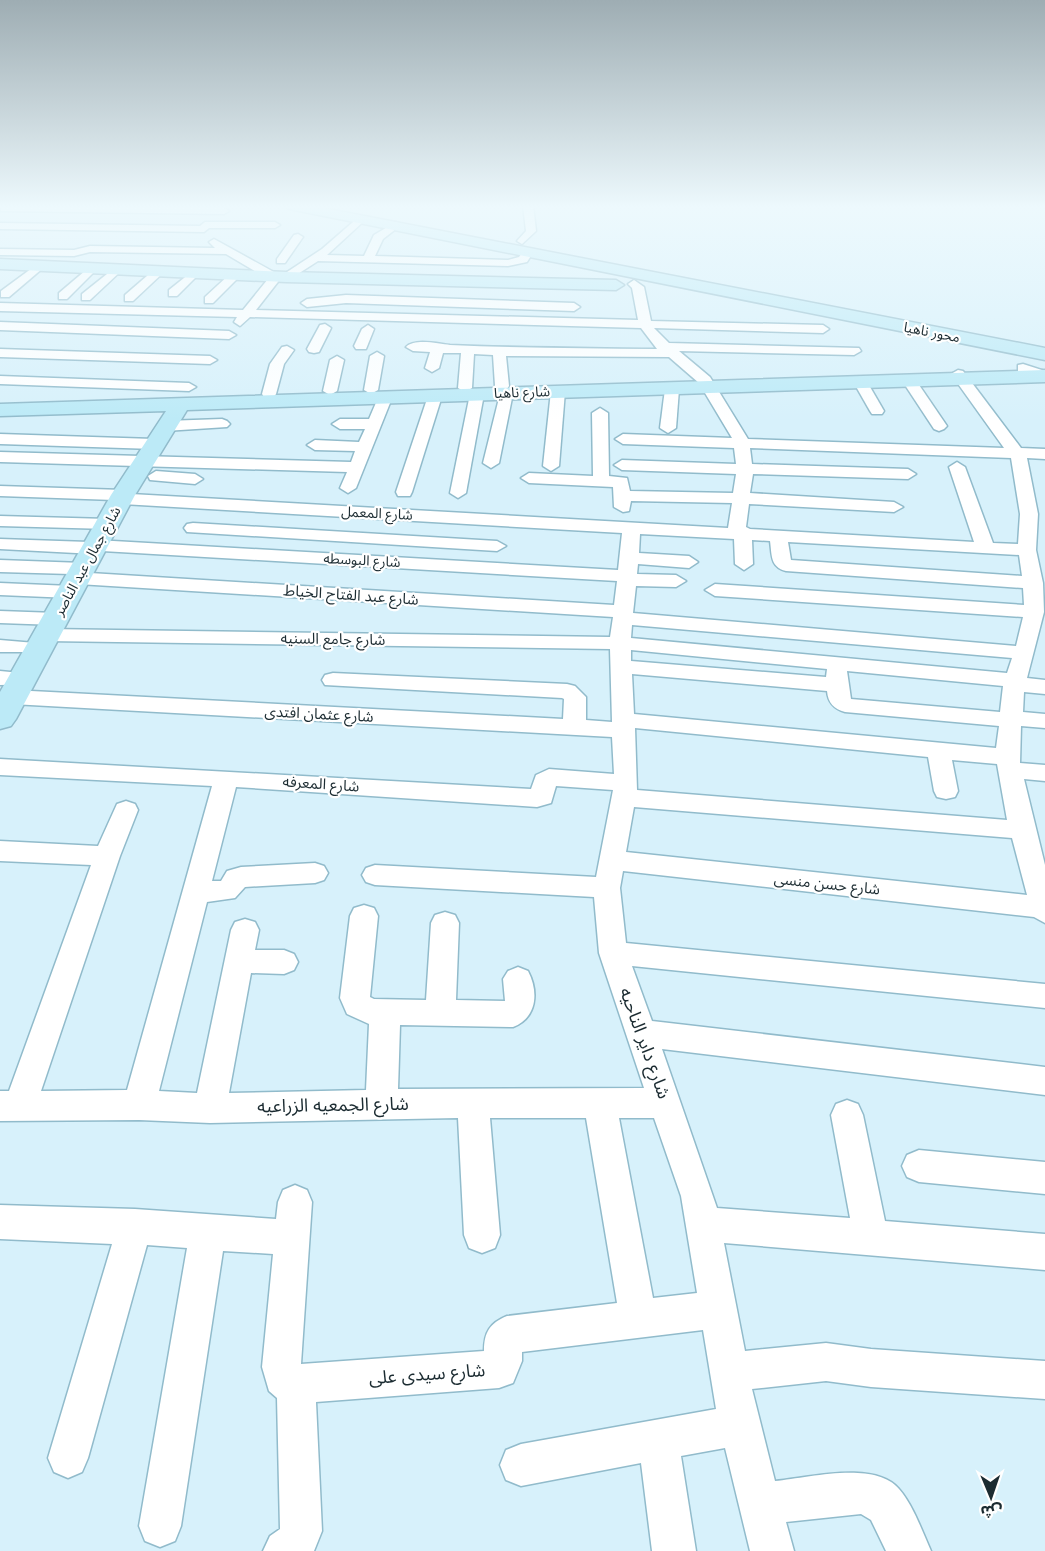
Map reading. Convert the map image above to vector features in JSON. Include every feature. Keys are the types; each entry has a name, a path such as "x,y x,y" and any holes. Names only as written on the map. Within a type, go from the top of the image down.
{"main road":[{"path":"345,277 637,279"},
{"name":"محور ناهيا","path":"632,277 661,279 1032,357"},
{"name":"محور ناهيا","path":"697,277 1045,341"},
{"name":"شارع ناهيا","path":"504,390 558,391 672,388 707,384 910,382 1006,373 1032,357"},
{"name":"شارع ناهيا","path":"0,410 154,445 378,394 1045,376"},
{"name":"شارع ناهيا","path":"0,403 154,445 269,394 330,392 435,396 471,391"},
{"name":"شارع جمال عبد الناصر","path":"0,719 12,684 47,634 154,445"}],"street":[{"path":"25,277 5,294 319,304 346,299 583,307"},
{"path":"63,296 82,277"},
{"path":"86,297 108,277"},
{"path":"129,298 158,277"},
{"path":"172,293 189,277"},
{"path":"209,300 233,277"},
{"path":"154,445 210,360 277,277"},
{"path":"637,279 644,317 665,350 707,384 742,442 745,469 740,531 744,564"},
{"path":"0,307 247,313 759,318"},
{"path":"0,338 229,335 325,328 368,329 644,317 824,329"},
{"path":"0,327 229,335"},
{"path":"314,349 325,328"},
{"path":"361,346 368,329"},
{"path":"413,347 854,351"},
{"path":"432,369 438,347"},
{"path":"491,463 504,390 493,348"},
{"path":"458,493 471,391 468,349"},
{"path":"269,394 277,364 287,350"},
{"path":"0,352 210,360"},
{"path":"348,488 373,424 378,394 377,356"},
{"path":"1032,357 1045,376"},
{"path":"330,392 337,360"},
{"path":"960,377 1017,453 1036,587 1014,682 1008,763 1022,830 1038,861 1044,904"},
{"path":"0,380 154,445 195,478"},
{"path":"910,382 939,426"},
{"path":"861,383 877,411"},
{"path":"668,428 672,388"},
{"path":"551,466 558,391"},
{"path":"404,492 435,396"},
{"path":"600,413 601,481"},
{"path":"0,491 222,424"},
{"path":"340,424 373,424"},
{"path":"0,439 154,445 356,467"},
{"path":"623,439 1045,454"},
{"path":"0,457 154,445"},
{"name":"شارع المعمل","path":"154,445 468,518 740,531 985,547 1036,587"},
{"path":"315,445 364,447"},
{"path":"622,465 745,469 888,469 908,474"},
{"path":"957,467 985,547"},
{"path":"888,469 899,542"},
{"path":"623,497 622,483 601,481 526,486 623,497 742,498 894,507"},
{"name":"شارع داير الناحيه","path":"623,497 628,527 628,571 622,635 626,791 609,874 613,953 698,1196 739,1425 772,1551"},
{"path":"456,544 468,518"},
{"path":"0,521 88,559"},
{"path":"193,528 497,546"},
{"path":"778,534 782,562 786,565 1036,587"},
{"path":"0,544 88,559"},
{"path":"0,566 88,559"},
{"path":"0,589 88,559"},
{"name":"شارع البوسطه","path":"88,559 628,571"},
{"name":"شارع عبد الفتاح الخياط","path":"88,559 622,635"},
{"path":"628,571 689,562"},
{"path":"628,571 676,581"},
{"path":"715,590 1036,587"},
{"path":"622,635 1036,587"},
{"path":"0,617 47,634"},
{"path":"0,646 47,634"},
{"name":"شارع جامع السنيه","path":"47,634 622,635"},
{"path":"622,635 1045,687"},
{"path":"622,635 838,685"},
{"path":"836,663 839,699 845,705 1045,722"},
{"path":"333,680 567,691 575,696 574,728"},
{"path":"379,717 386,682"},
{"name":"شارع عثمان افتدى","path":"12,684 379,717 574,728 624,725 939,750 1008,763 1045,773"},
{"path":"939,750 946,790"},
{"name":"شارع المعرفه","path":"0,767 226,778 537,798 544,794 545,781 549,777 626,791"},
{"path":"140,1105 226,778"},
{"path":"626,791 1022,830"},
{"path":"10,1106 126,810"},
{"path":"0,851 107,856"},
{"path":"196,892 226,891 232,887 236,878 241,876 315,873"},
{"name":"شارع حسن منسى","path":"375,875 609,874 1044,904"},
{"path":"364,916 355,998 363,1009 385,1013 513,1014 520,1005 518,979"},
{"path":"440,1014 445,923"},
{"path":"210,1108 245,930"},
{"path":"613,953 1045,996"},
{"path":"239,961 284,962"},
{"path":"381,1104 385,1013"},
{"path":"641,1033 1045,1081"},
{"name":"شارع الجمعيه الزراعيه","path":"10,1106 140,1105 210,1108 666,1102"},
{"path":"473,1103 482,1235"},
{"path":"600,1103 638,1319"},
{"path":"847,1115 871,1238"},
{"path":"919,1166 1045,1178"},
{"path":"0,1222 135,1227 208,1233 293,1220 281,1367 283,1377 289,1384 296,1385 301,1531 295,1544 285,1551"},
{"path":"704,1224 1045,1252"},
{"path":"68,1458 135,1227"},
{"path":"160,1526 208,1233"},
{"name":"شارع سيدى على","path":"296,1385 499,1369 503,1361 502,1340 507,1335 719,1309"},
{"path":"730,1372 826,1362 871,1368 1045,1380"},
{"path":"520,1465 739,1425"},
{"path":"658,1440 674,1551"},
{"path":"759,1504 861,1493 876,1495 886,1505 909,1551"}]}
